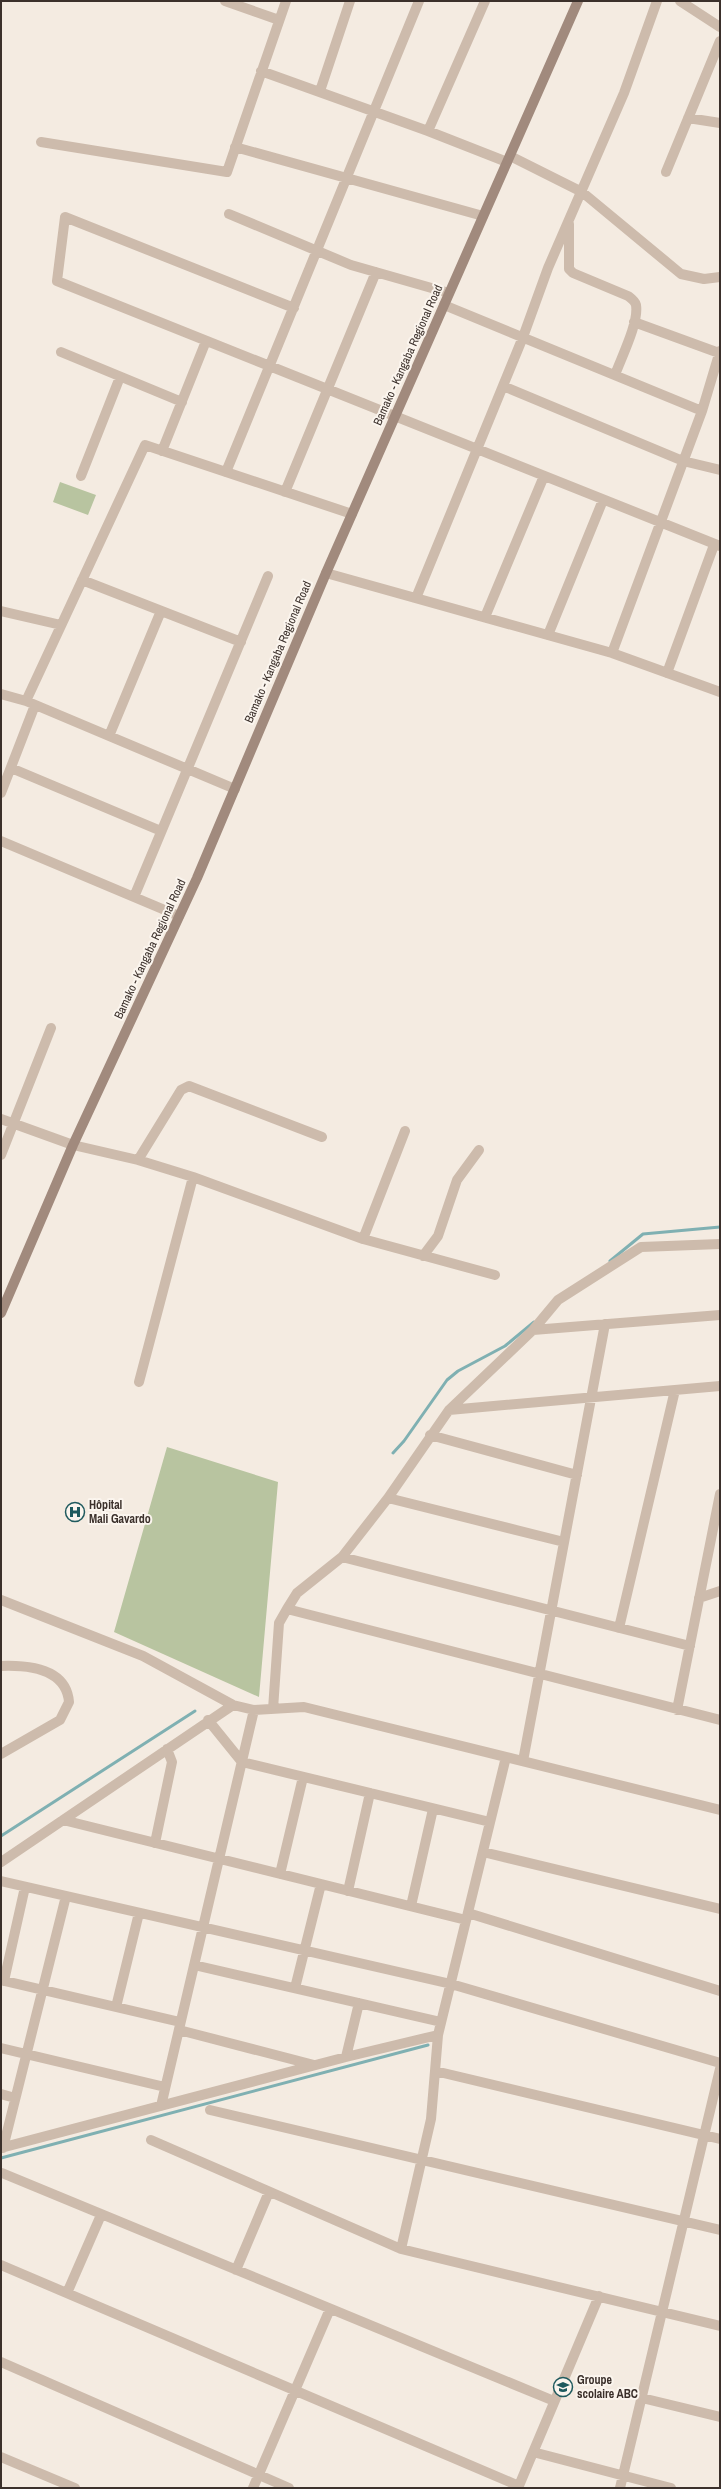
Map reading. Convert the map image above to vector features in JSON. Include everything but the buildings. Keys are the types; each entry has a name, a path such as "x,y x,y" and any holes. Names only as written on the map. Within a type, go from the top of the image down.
{"street":[{"path":"225,1 279,20"},
{"path":"41,142 227,172 286,1"},
{"path":"320,91 350,1"},
{"path":"226,472 348,179 419,1"},
{"path":"428,131 485,1"},
{"name":"Bamako - Kangaba Regional Road","path":"1,1313 73,1145 179,916 235,789 326,573 578,1"},
{"path":"416,598 523,337 548,268 624,93 657,1"},
{"path":"680,1 720,27"},
{"path":"666,172 720,41"},
{"path":"261,71 508,159 582,192 682,274 704,279 720,276"},
{"path":"688,118 720,123"},
{"path":"235,147 483,216"},
{"path":"229,214 318,251 376,272 449,293"},
{"path":"294,308 65,217 57,281 717,546 667,673"},
{"path":"570,220 569,269 573,273 634,300 636,306 634,322 615,375"},
{"path":"285,492 376,272"},
{"path":"444,305 702,411"},
{"path":"612,653 702,411 720,352 634,322"},
{"path":"162,451 206,341"},
{"path":"61,352 182,402"},
{"path":"81,476 120,377"},
{"path":"503,386 683,461 720,470"},
{"path":"26,701 145,445 352,514"},
{"path":"485,617 544,476"},
{"path":"548,635 603,500"},
{"path":"326,573 612,653 720,692"},
{"path":"134,897 268,576"},
{"path":"82,580 241,642"},
{"path":"1,611 61,625"},
{"path":"109,736 161,611"},
{"path":"1,694 26,701 235,789"},
{"path":"1,793 35,705"},
{"path":"11,768 161,831"},
{"path":"1,841 179,916"},
{"path":"1,1154 51,1028"},
{"path":"138,1160 181,1090 190,1086 322,1137"},
{"path":"1,1119 73,1145 138,1160 193,1177 362,1239 495,1276"},
{"path":"362,1239 405,1131"},
{"path":"423,1256 435,1244 457,1180 479,1150"},
{"path":"139,1382 193,1177"},
{"path":"273,1709 279,1623 287,1609 297,1593 342,1557 388,1498 449,1410 533,1330 558,1300 641,1247 720,1244"},
{"path":"533,1330 720,1315"},
{"path":"523,1762 605,1324"},
{"path":"449,1410 720,1386"},
{"path":"619,1628 675,1390"},
{"path":"430,1436 577,1475"},
{"path":"677,1710 699,1598 718,1515 720,1494"},
{"path":"388,1498 564,1542"},
{"path":"342,1557 690,1646"},
{"path":"699,1598 720,1591"},
{"path":"2,1604 143,1656 233,1704 254,1710 304,1707 720,1810"},
{"path":"287,1609 720,1720"},
{"path":"1,1666 20,1665 46,1671 63,1684 69,1702 60,1720 1,1754"},
{"path":"1,1862 233,1704"},
{"path":"160,2106 254,1710"},
{"path":"208,1720 242,1762 490,1822"},
{"path":"155,1843 172,1762 167,1749"},
{"path":"401,2249 431,2119 438,2035 506,1757"},
{"path":"280,1874 303,1777"},
{"path":"348,1891 370,1793"},
{"path":"410,1906 433,1808"},
{"path":"63,1820 410,1906 467,1916 720,1991"},
{"path":"483,1852 720,1909"},
{"path":"1,1881 451,1984 720,2063"},
{"path":"296,1988 321,1884"},
{"path":"25,1887 2,1980 116,2007 316,2065"},
{"path":"66,1896 2,2148 346,2057 438,2035"},
{"path":"116,2007 139,1913"},
{"path":"194,1965 441,2022"},
{"path":"346,2057 359,2003"},
{"path":"1,2048 165,2088"},
{"path":"620,2488 720,2069"},
{"path":"435,2071 720,2139"},
{"path":"1,2094 15,2098"},
{"path":"210,2110 422,2158 720,2230"},
{"path":"151,2140 401,2249 720,2326"},
{"path":"2,2173 554,2401"},
{"path":"236,2270 269,2192"},
{"path":"67,2293 101,2214"},
{"path":"1,2265 518,2487 599,2296"},
{"path":"253,2488 330,2308"},
{"path":"1,2362 289,2488"},
{"path":"642,2398 720,2417"},
{"path":"533,2452 671,2488"},
{"path":"1,2457 75,2488"}],"green space":[{"path":"60,482 96,495 88,515 53,502"},
{"path":"167,1447 278,1482 259,1697 114,1632"}],"waterway":[{"path":"610,1261 643,1234 720,1227"},
{"path":"393,1453 404,1441 447,1380 458,1371 505,1346 534,1322"},
{"path":"1,1836 195,1711"},
{"path":"1,2158 428,2045"}],"place":[{"name":"Hôpital Mali Gavardo","path":"75,1512"},
{"name":"Groupe scolaire ABC","path":"563,2387"}]}
